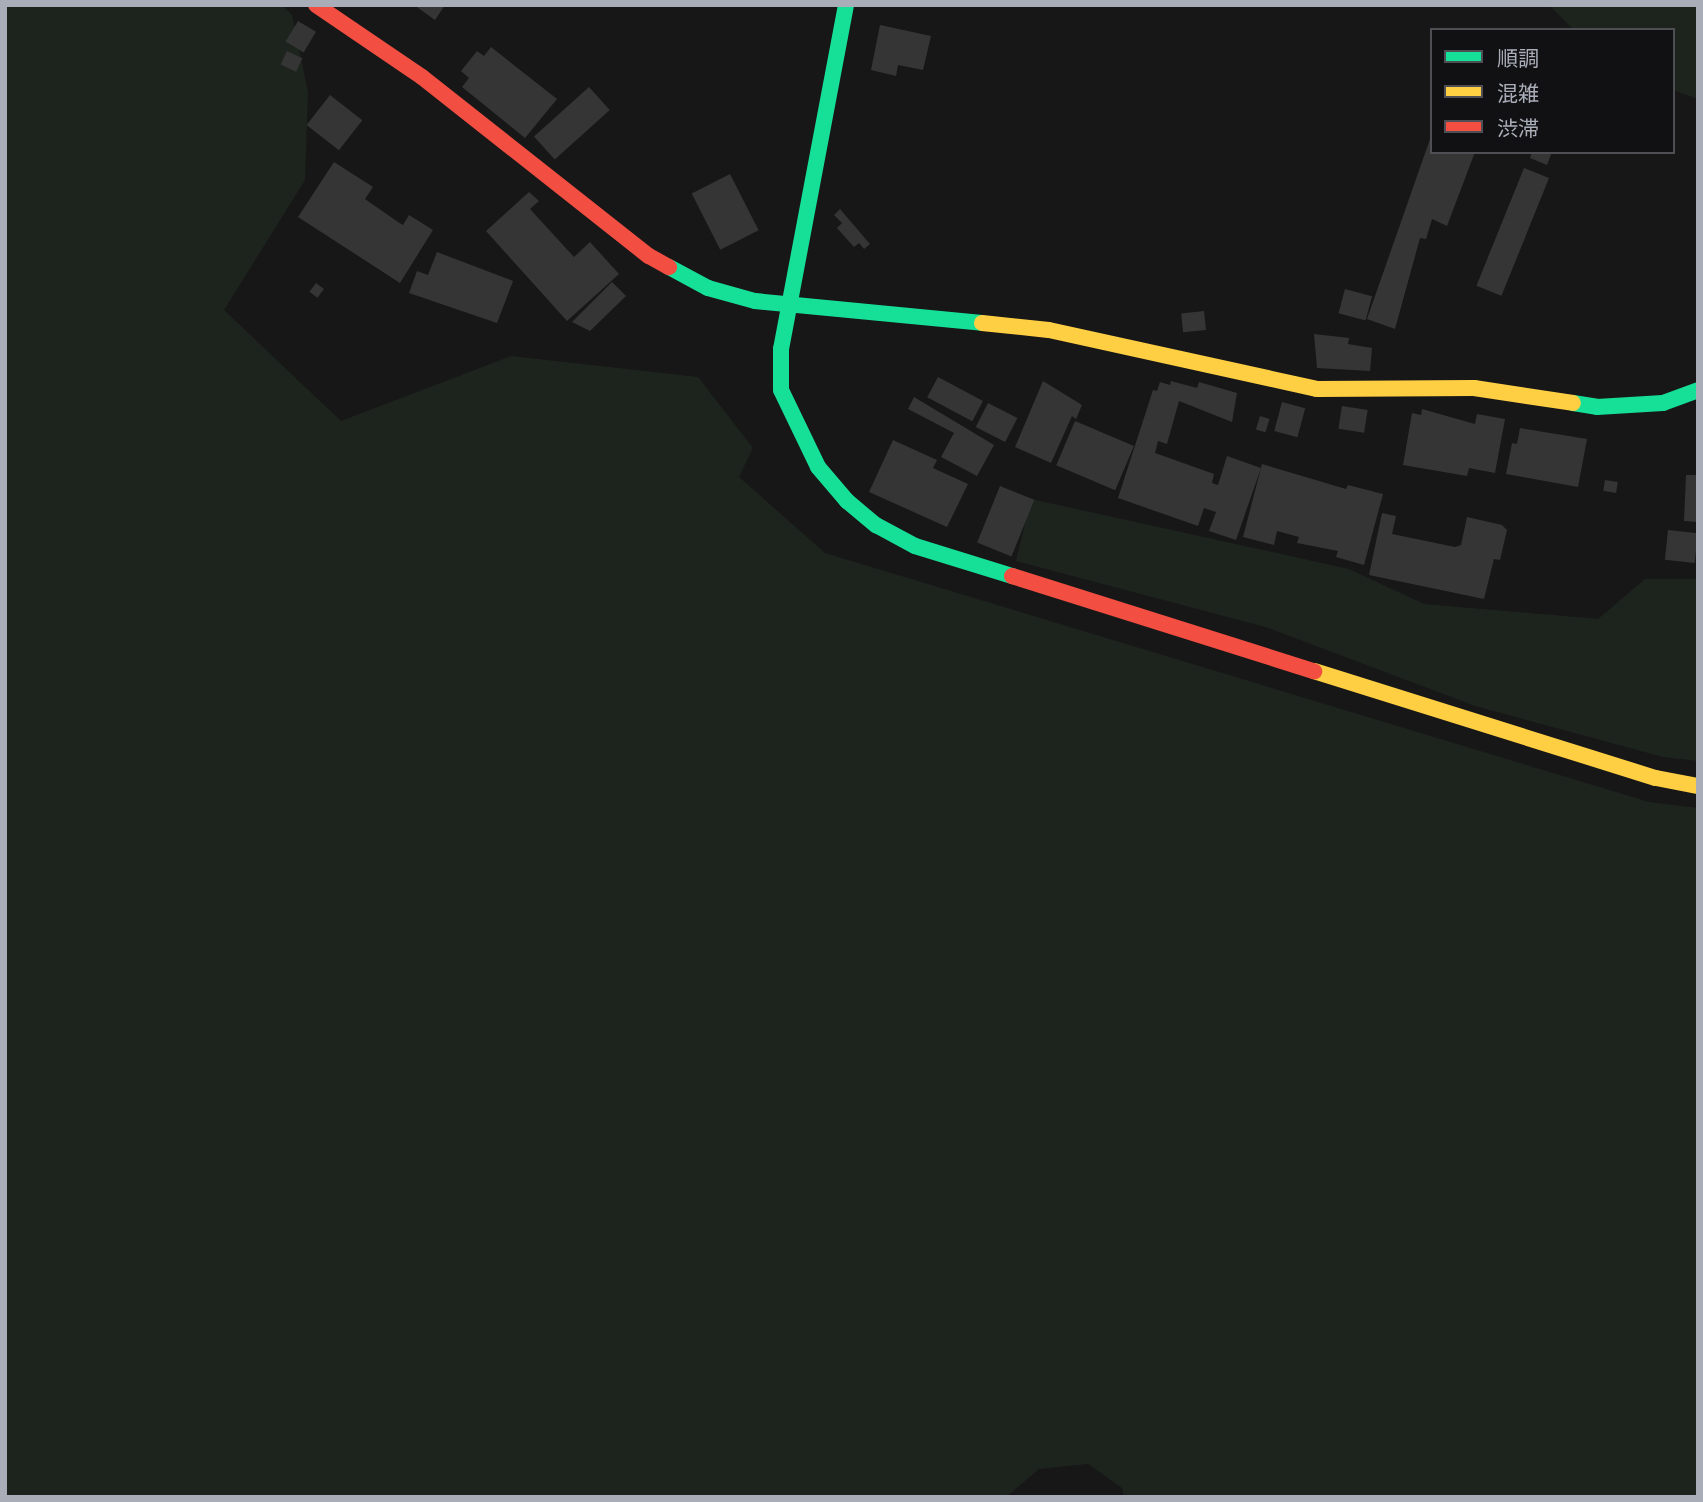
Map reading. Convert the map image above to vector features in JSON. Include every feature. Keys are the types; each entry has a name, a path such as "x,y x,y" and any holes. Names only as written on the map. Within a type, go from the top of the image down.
{"street":[{"path":"316,5 422,77 649,256 708,288 755,301 791,301 1049,330 1317,388 1474,388 1597,407 1662,402 1698,390"},
{"path":"846,5 781,349 781,390 796,428 818,467 847,501 876,525 915,546 1656,778 1698,786"}],"shaded area":[{"path":"5,5 282,5 292,15 308,92 305,180 224,310 341,421 511,356 698,377 753,448 739,477 825,553 1649,802 1698,808 1698,1497 1124,1497 1122,1488 1088,1464 1039,1469 1006,1497 5,1497"},
{"path":"1549,5 1698,5 1698,99 1675,91 1675,28 1572,28"},
{"path":"1031,499 1349,569 1424,604 1598,619 1645,579 1698,579 1698,761 1663,757 1475,706 1269,628 1016,561"}],"building":[{"path":"414,5 445,5 435,20"},
{"path":"298,21 316,32 304,52 286,42"},
{"path":"880,25 931,36 923,70 898,65 896,76 871,70"},
{"path":"491,47 557,99 525,138 462,87 469,78 461,71 477,51 484,56"},
{"path":"287,51 302,58 296,72 281,65"},
{"path":"589,87 610,110 555,160 534,137"},
{"path":"330,95 362,120 339,150 307,125"},
{"path":"1430,139 1430,154 1474,154 1447,226 1432,219 1426,239 1420,238 1395,329 1367,319"},
{"path":"1531,154 1551,154 1547,165 1530,158"},
{"path":"334,162 373,187 365,199 398,222 403,225 409,215 433,230 400,283 298,217"},
{"path":"1524,168 1549,178 1501,296 1476,286"},
{"path":"730,174 759,230 720,250 692,194"},
{"path":"529,192 539,201 530,209 574,257 590,242 619,274 567,321 486,231"},
{"path":"840,209 870,244 864,249 859,243 854,247 837,228 842,223 834,215"},
{"path":"437,252 513,281 497,323 409,293 417,271 428,275"},
{"path":"612,282 626,296 590,331 572,322"},
{"path":"316,283 324,289 317,298 309,292"},
{"path":"1345,289 1372,296 1366,320 1339,313"},
{"path":"1204,311 1206,330 1183,332 1181,313"},
{"path":"1314,334 1349,338 1348,344 1372,348 1370,371 1317,368"},
{"path":"938,377 983,401 972,421 927,397"},
{"path":"1043,381 1082,405 1076,419 1072,416 1051,463 1015,447"},
{"path":"1171,381 1197,388 1199,382 1237,393 1232,422 1179,401 1167,444 1158,441 1155,453 1214,474 1212,483 1218,485 1227,456 1261,468 1236,540 1209,531 1216,512 1204,508 1198,526 1118,498 1153,390 1157,391 1160,382 1170,385"},
{"path":"914,397 994,445 977,476 941,457 954,433 908,409"},
{"path":"1282,402 1305,408 1297,437 1274,431"},
{"path":"988,403 1017,418 1005,442 976,427"},
{"path":"1342,406 1368,410 1364,433 1338,429"},
{"path":"1422,409 1475,424 1477,414 1505,419 1495,473 1469,468 1467,476 1403,465 1412,413 1421,415"},
{"path":"1260,416 1270,419 1265,432 1256,429"},
{"path":"1075,421 1134,446 1115,490 1056,465"},
{"path":"1520,428 1587,439 1578,487 1506,474 1512,443 1517,444"},
{"path":"893,440 937,460 933,468 968,484 947,527 869,492"},
{"path":"1262,464 1346,489 1348,485 1383,494 1364,565 1336,557 1338,551 1297,543 1299,537 1277,531 1274,545 1243,537"},
{"path":"1686,475 1698,475 1698,522 1684,521"},
{"path":"1605,480 1618,482 1616,493 1603,491"},
{"path":"1000,486 1034,500 1011,556 977,543"},
{"path":"1382,513 1396,516 1392,534 1455,547 1461,545 1467,517 1502,525 1507,530 1500,560 1494,559 1484,599 1369,575"},
{"path":"1668,530 1698,533 1695,563 1665,560"}],"traffic: fast":[{"path":"846,5 781,349 781,390 818,467 847,501 876,525 915,546 1012,576"},
{"path":"669,267 708,288 755,301 982,323"},
{"path":"1573,403 1597,407 1663,403 1698,390"}],"traffic: slow":[{"path":"982,323 1049,330 1317,389 1474,388 1573,403"},
{"path":"1314,671 1656,778 1698,786"}],"traffic: jam":[{"path":"316,5 422,77 649,256 669,267"},
{"path":"1012,576 1314,671"}]}
